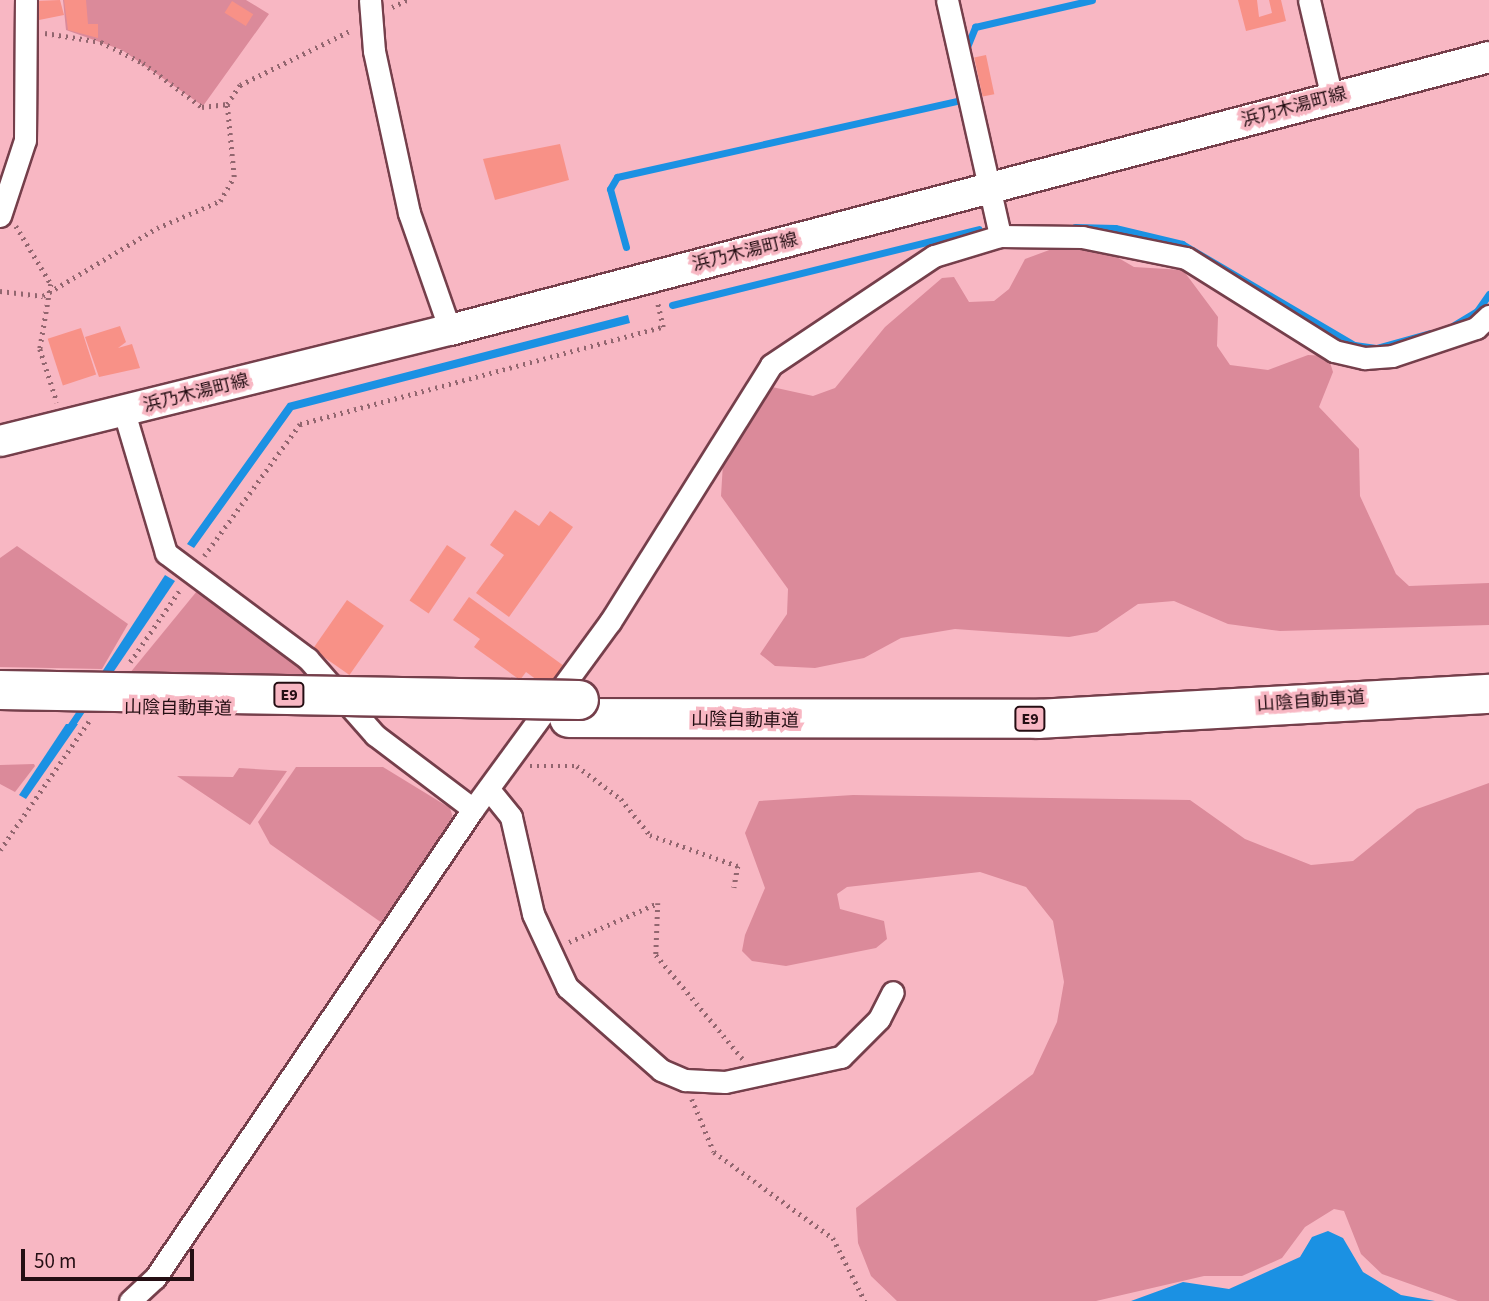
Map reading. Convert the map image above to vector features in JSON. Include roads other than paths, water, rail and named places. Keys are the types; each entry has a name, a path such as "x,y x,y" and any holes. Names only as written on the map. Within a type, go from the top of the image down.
{"highway":[{"name":"山陰自動車道","path":"0,706 574,709 1043,695 1489,673"},
{"name":"山陰自動車道","path":"0,690 574,709 1038,719 1489,694"}],"main road":[{"name":"浜乃木湯町線","path":"0,441 450,330 1489,57"}],"street":[{"path":"4,219 25,140 30,33 26,0"},
{"path":"947,0 1000,236"},
{"path":"1309,0 1332,98"},
{"path":"371,10 409,213 450,330"},
{"path":"130,1301 155,1278 473,809 491,792 610,622 771,365 934,256 1000,236 1082,237 1186,258 1334,351 1365,358 1392,356 1476,328 1489,316"},
{"path":"124,412 160,543 192,572 308,659 384,744 473,809"},
{"path":"491,792 511,817 546,948 585,1006 632,1049 685,1080 751,1079 841,1057 879,1019 892,992"}],"water":[{"path":"628,315 630,323 293,410 194,548 187,544 288,403"},
{"path":"165,575 175,581 108,680 100,675"},
{"path":"66,724 78,724 26,799 19,795"},
{"path":"1328,1231 1343,1238 1363,1272 1401,1295 1435,1301 1131,1301 1183,1282 1229,1289 1300,1257 1312,1237"}],"waterway":[{"path":"967,47 975,27 1092,0"},
{"path":"626,247 610,189 617,177 967,99"},
{"path":"1075,227 1115,228 1182,244 1354,345 1376,348 1430,333"},
{"path":"672,305 979,229"},
{"path":"1454,325 1477,311 1489,294"},
{"path":"67,731 86,703"}]}
